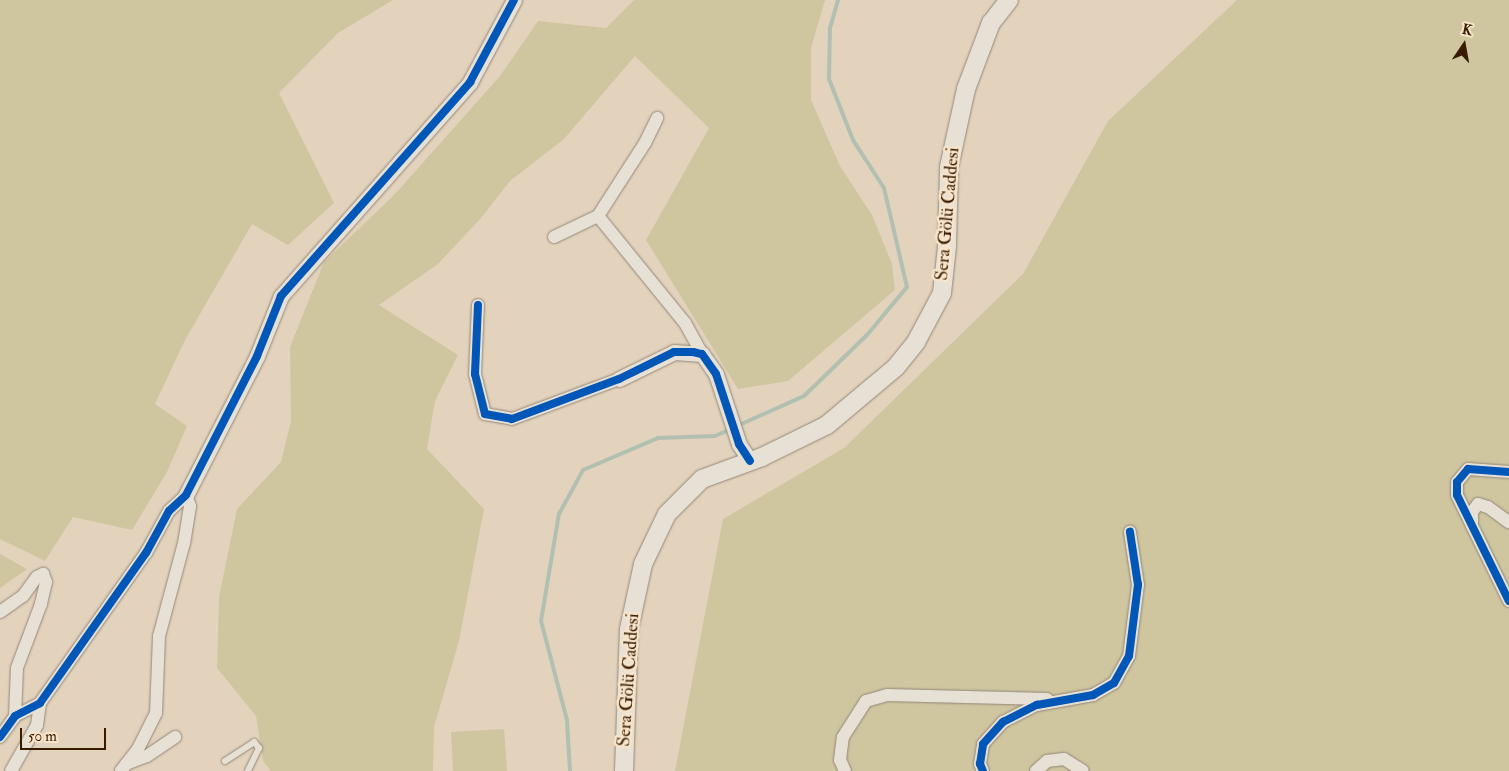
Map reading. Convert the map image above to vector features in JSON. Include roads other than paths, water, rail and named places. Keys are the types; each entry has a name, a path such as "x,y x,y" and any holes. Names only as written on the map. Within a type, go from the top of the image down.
{"main road":[{"name":"Sera Gölü Caddesi","path":"624,771 629,629 643,564 667,514 702,479 750,461 827,425 896,367 916,342 942,293 947,246 949,167 966,89 991,23 1009,0"}],"street":[{"path":"0,737 15,716 40,703 146,553 169,511 186,495 257,356 281,296 470,82 514,0"},
{"path":"554,237 598,216 645,143 657,118"},
{"path":"598,216 685,322 702,354 716,374 722,398 739,444 750,461"},
{"path":"478,305 475,374 486,414 512,419 619,378 674,352 702,354"},
{"path":"1509,472 1468,469 1457,482 1457,495 1472,531 1509,601"},
{"path":"122,768 138,749 156,713 159,636 184,543 190,506 186,495"},
{"path":"1472,531 1472,512 1478,504 1488,506 1509,522"},
{"path":"983,771 980,764 983,744 1003,722 1037,705 1093,695 1114,683 1129,656 1138,585 1130,532"},
{"path":"0,612 23,596 37,577 43,574 46,582 41,604 17,668 15,716"},
{"path":"845,771 840,760 843,737 866,702 887,695 1069,700"},
{"path":"10,771 37,725 40,703"},
{"path":"122,768 147,756 175,737"},
{"path":"1036,771 1047,761 1064,760 1084,771"}],"lane":[{"path":"225,761 254,742 259,748 248,771"}],"waterway":[{"path":"737,426 804,396 867,335 907,287 884,188 853,140 829,79 830,28 838,0"},
{"path":"570,771 567,720 541,621 559,514 583,470 658,438 715,436 731,429"}]}
